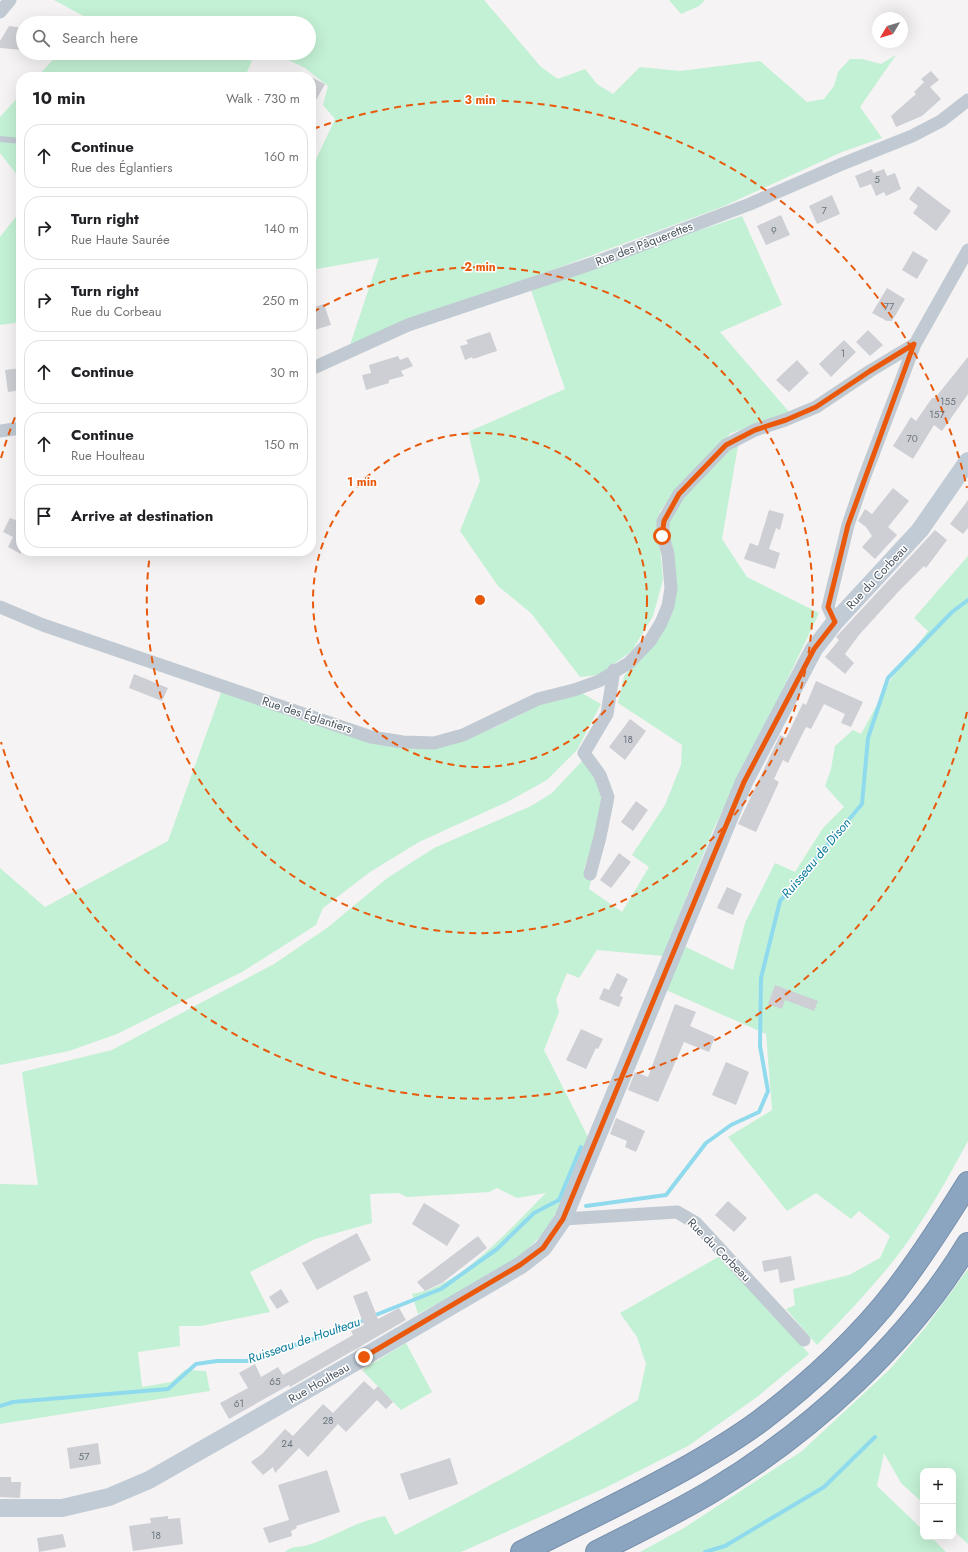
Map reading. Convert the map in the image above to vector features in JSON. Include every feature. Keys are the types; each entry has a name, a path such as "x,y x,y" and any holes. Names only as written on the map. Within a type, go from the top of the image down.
{"highway":[{"path":"522,1552 651,1488 724,1446 764,1419 799,1389 858,1334 895,1291 941,1227 968,1183"},
{"path":"597,1552 668,1517 714,1491 778,1448 808,1425 880,1356 920,1312 968,1244"}],"street":[{"path":"0,12 10,0"},
{"name":"Rue des Pâquerettes","path":"316,367 408,325 594,263 750,204 842,164 912,136 941,122 968,100"},
{"path":"835,622 828,607 848,525 914,344 968,250"},
{"name":"Rue des Églantiers","path":"0,607 43,625 182,671 251,697 371,736 403,742 434,743 463,735 538,700 574,690 598,681 614,670 629,663 650,641 661,623 668,606 671,588 668,554 662,536 664,521 684,489 726,445 755,430 786,420 816,407 914,344"},
{"path":"0,431 16,429"},
{"name":"Rue du Corbeau","path":"592,1149 660,988 744,782 814,649 835,622 920,530 968,461"},
{"path":"590,874 600,837 608,797 600,775 584,753 607,714 614,670"},
{"name":"Rue Houlteau","path":"0,1508 62,1508 109,1497 149,1480 520,1265 543,1248 563,1219 592,1149"},
{"name":"Rue du Corbeau","path":"563,1219 677,1212 696,1223 804,1340"}],"lane":[{"path":"0,139 16,141"}],"green space":[{"path":"54,0 484,0 541,67 558,79 585,69 597,84 613,94 640,67 680,71 760,61 807,102 824,99 834,86 838,72 850,59 862,59 881,64 896,55 860,107 882,138 842,152 722,207 350,345 379,258 316,269 316,159 335,119 323,105 328,86 316,77 316,72 310,72 288,60 316,60 316,16 83,16"},
{"path":"669,0 705,0 699,6 681,14"},
{"path":"53,60 252,60 247,72 42,72"},
{"path":"16,99 16,174 0,153 0,117"},
{"path":"16,216 16,323 0,325 0,237"},
{"path":"742,216 782,305 720,332 790,413 731,433 688,476 660,511 659,538 663,580 653,616 632,651 598,675 580,677 531,613 498,586 460,531 480,481 468,432 565,389 530,287"},
{"path":"739,440 722,539 747,577 819,613 713,830 663,956 597,950 579,978 567,973 556,1000 559,1012 544,1050 590,1141 558,1209 542,1234 528,1249 493,1274 418,1314 412,1294 430,1289 467,1268 501,1238 546,1193 517,1198 497,1188 489,1192 407,1197 399,1193 370,1194 372,1223 315,1239 250,1272 270,1312 201,1326 179,1326 180,1346 138,1352 142,1387 171,1382 185,1370 206,1371 210,1391 0,1424 0,1184 38,1185 22,1072 112,1050 274,964 327,928 386,879 434,848 531,806 552,793 582,761 601,786 601,818 584,869 593,873 589,889 622,912 649,867 632,855 665,805 681,765 682,745 618,703 624,676 645,651 664,624 666,527 678,500"},
{"path":"968,556 968,1141 931,1207 906,1244 875,1283 817,1345 786,1309 795,1305 793,1289 849,1275 880,1258 890,1236 859,1211 851,1219 816,1193 787,1211 728,1137 772,1110 766,1034 664,989 682,945 733,970 745,923 775,863 795,872 823,828 844,807 825,786 831,769 835,746 853,730 861,734 891,679 928,631 914,618"},
{"path":"222,690 297,719 376,744 436,749 496,727 551,699 580,692 601,704 577,750 547,780 509,801 419,842 370,872 323,908 316,925 242,972 117,1034 69,1051 0,1065 0,868 45,907 168,841"},
{"path":"720,1256 809,1354 757,1397 688,1446 605,1488 461,1552 285,1552 293,1548 305,1546 318,1541 365,1521 385,1516 395,1535 518,1470 638,1400 646,1364 637,1337 620,1313"},
{"path":"968,1269 968,1544 956,1533 956,1468 920,1468 920,1500 901,1483 884,1453 877,1486 920,1527 920,1540 934,1540 946,1552 640,1552 684,1528 802,1451 889,1370 925,1328"},
{"path":"406,1343 432,1392 401,1410 362,1370"}],"building":[{"path":"9,26 16,27 16,49 0,48 0,41"},
{"path":"931,71 939,80 930,87 941,99 922,116 896,127 891,116 916,94 914,92 924,82 921,79"},
{"path":"316,80 325,84 316,100"},
{"path":"872,169 873,173 884,169 887,176 895,173 901,189 886,196 884,192 876,196 871,184 860,188 855,176"},
{"path":"918,186 951,211 936,231 913,213 918,206 909,199"},
{"path":"832,195 840,214 817,224 809,206"},
{"path":"781,215 790,235 766,245 757,226"},
{"path":"913,251 928,260 917,279 902,270"},
{"path":"887,288 905,299 892,321 887,321 872,313"},
{"path":"324,304 331,325 316,330 316,306"},
{"path":"868,330 883,345 870,356 856,342"},
{"path":"490,332 497,351 473,359 472,357 465,360 460,346 468,344 466,340"},
{"path":"844,340 856,352 831,377 819,364"},
{"path":"398,356 400,360 408,357 413,366 401,371 404,376 389,380 389,383 366,390 362,375 371,373 369,365"},
{"path":"968,357 968,394 942,431 934,425 913,459 893,446 911,417 916,421 932,398 935,398"},
{"path":"797,360 809,373 789,392 776,380"},
{"path":"16,369 16,391 8,392 5,370"},
{"path":"893,488 909,501 888,527 897,535 875,559 862,547 872,536 866,527 858,521 865,509 872,514"},
{"path":"968,500 968,528 963,534 950,524"},
{"path":"769,510 784,514 780,530 776,528 769,549 780,553 775,569 744,559 750,543 758,546"},
{"path":"10,518 16,520 16,551 8,547 13,537 3,532"},
{"path":"935,530 947,540 926,568 924,566 859,635 845,654 854,663 845,674 825,657 839,640 836,637"},
{"path":"134,674 168,688 162,701 129,688"},
{"path":"816,681 863,702 851,727 841,723 845,714 824,704 811,729 806,727 788,763 783,760 774,779 779,782 756,832 738,824 780,735 786,738 803,703 806,705"},
{"path":"630,719 646,731 625,760 609,747"},
{"path":"636,801 648,810 633,831 621,822"},
{"path":"619,853 631,862 611,888 600,880"},
{"path":"727,887 742,894 733,915 717,908"},
{"path":"617,973 628,979 620,996 623,997 619,1007 599,999 604,988 609,990"},
{"path":"775,985 818,1001 814,1011 785,1000 782,1009 768,1004"},
{"path":"675,1004 696,1012 690,1026 715,1037 709,1052 684,1042 658,1102 628,1090 635,1072 648,1077"},
{"path":"581,1029 603,1039 598,1049 596,1048 586,1069 566,1060"},
{"path":"726,1062 749,1072 736,1105 712,1095"},
{"path":"616,1118 645,1131 636,1152 625,1147 627,1141 610,1134"},
{"path":"728,1201 747,1218 734,1232 715,1215"},
{"path":"424,1203 460,1225 447,1246 412,1224"},
{"path":"357,1233 371,1260 317,1290 302,1263"},
{"path":"478,1236 487,1248 442,1283 425,1291 417,1282"},
{"path":"791,1256 795,1280 780,1283 778,1269 764,1272 762,1261"},
{"path":"281,1289 289,1302 277,1309 269,1297"},
{"path":"367,1291 378,1319 399,1308 406,1320 290,1387 289,1385 229,1419 220,1403 248,1388 239,1373 255,1364 261,1377 278,1367 283,1375 353,1335 351,1331 364,1325 353,1296"},
{"path":"364,1381 374,1390 378,1386 393,1402 386,1409 377,1400 346,1432 338,1424 308,1457 299,1448 275,1473 273,1467 263,1475 251,1462 262,1454 285,1429 293,1436 323,1404 333,1413"},
{"path":"98,1443 101,1464 70,1469 67,1448"},
{"path":"450,1458 458,1484 409,1500 400,1474"},
{"path":"327,1470 340,1512 296,1526 297,1528 291,1531 292,1536 269,1543 263,1528 289,1520 278,1485"},
{"path":"0,1477 11,1477 11,1482 21,1482 20,1498 0,1497"},
{"path":"168,1516 168,1519 180,1518 183,1544 133,1551 129,1526 151,1523 150,1518"},
{"path":"63,1534 66,1547 39,1552 37,1538"}],"waterway":[{"name":"Ruisseau de Dison","path":"586,1206 666,1195 706,1143 731,1125 759,1112 768,1091 760,1046 761,978 780,901 862,804 868,738 888,678 952,612 968,600"},
{"name":"Ruisseau de Houlteau","path":"373,1316 441,1289 497,1249 534,1213 559,1200 581,1147"},
{"name":"Ruisseau de Houlteau","path":"0,1406 13,1402 168,1389 196,1364 217,1361 247,1361 329,1334 367,1319"},
{"path":"705,1552 725,1546 824,1487 875,1437"}],"route":[{"path":"364,1357 520,1265 543,1248 563,1219 660,988 744,782 814,649 835,622 828,607 848,525 914,344 816,407 786,420 755,430 726,445 679,494 664,521 662,536"}]}
